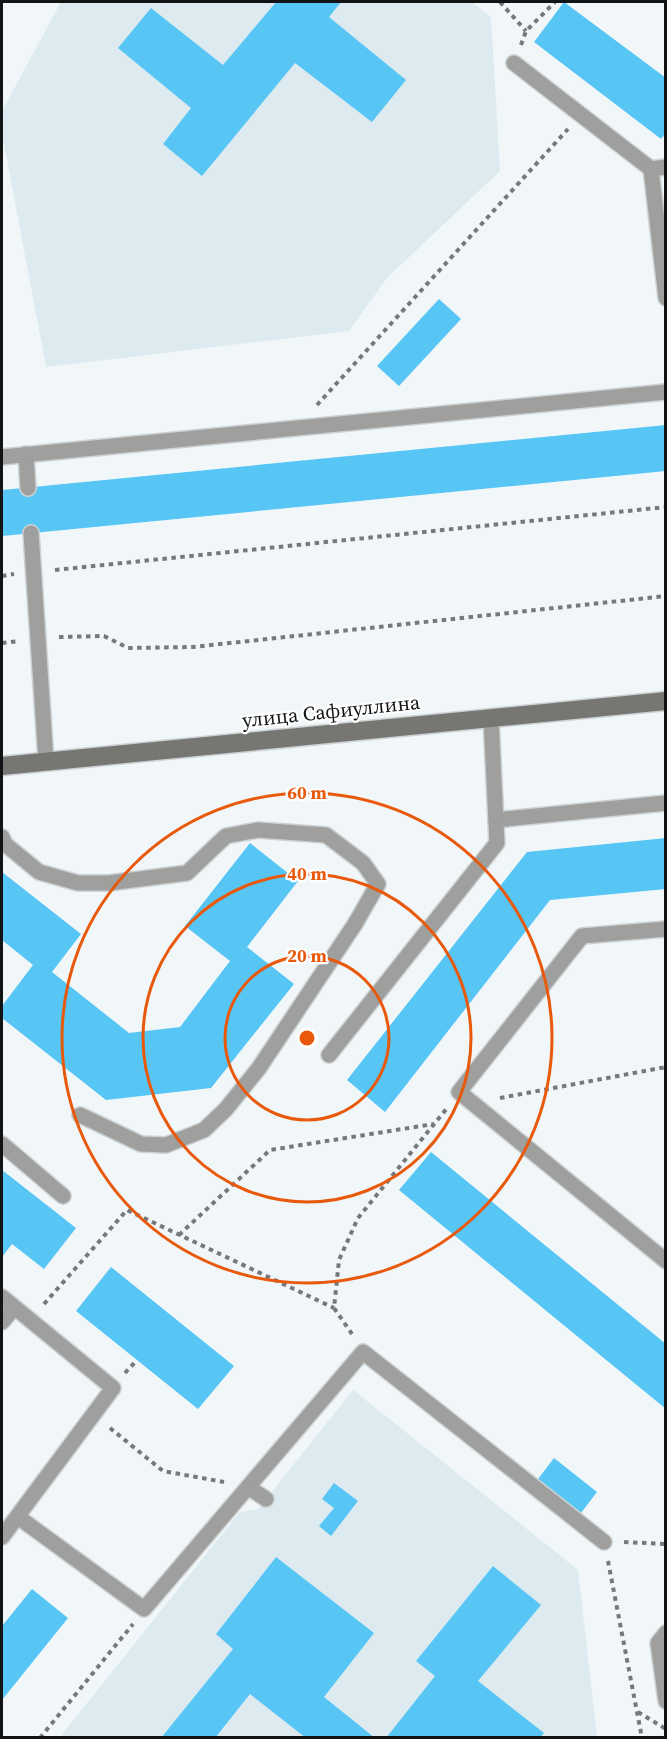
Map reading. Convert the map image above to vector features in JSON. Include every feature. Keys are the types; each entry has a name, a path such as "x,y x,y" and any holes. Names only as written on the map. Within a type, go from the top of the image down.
{"street":[{"name":"улица Сафиуллина","path":"2,766 666,701"}],"lane":[{"path":"514,63 581,115 658,168 666,298"},
{"path":"2,457 666,392"},
{"path":"26,454 28,488"},
{"path":"31,533 46,761"},
{"path":"329,1055 497,843 491,718"},
{"path":"496,820 666,803"},
{"path":"2,837 5,844 39,872 78,883 109,883 187,873 226,836 258,830 326,835 363,863 378,884 355,924 259,1068 226,1109 204,1130 166,1146 141,1144 80,1115"},
{"path":"666,929 582,936 459,1092 666,1261"},
{"path":"2,1144 63,1196"},
{"path":"2,1298 112,1388 2,1537"},
{"path":"2,1322 14,1308"},
{"path":"18,1516 144,1609 363,1352 604,1542"},
{"path":"248,1487 266,1499"},
{"path":"666,1633 658,1643 666,1701"}],"path":[{"path":"500,2 526,31"},
{"path":"514,63 526,31 555,2"},
{"path":"296,428 581,115"},
{"path":"2,576 666,507"},
{"path":"2,643 104,636 128,648 193,647 666,596"},
{"path":"473,1104 666,1067"},
{"path":"334,1308 339,1260 358,1218 459,1092"},
{"path":"179,1235 270,1150 434,1124"},
{"path":"30,1320 127,1210 334,1308 363,1352"},
{"path":"93,1414 163,1471 248,1487"},
{"path":"642,1737 604,1542 666,1544"},
{"path":"40,1737 144,1609"},
{"path":"638,1711 666,1729"}],"shaded area":[{"path":"61,2 472,2 491,17 500,171 387,278 349,331 46,367 2,133 2,111"},
{"path":"353,1390 578,1570 597,1737 59,1738 240,1512 258,1509"}],"building":[{"path":"276,2 341,2 329,17 406,80 372,122 295,63 202,176 163,144 191,108 118,48 151,8 223,65"},
{"path":"564,2 666,78 666,133 661,139 534,42"},
{"path":"439,299 461,319 399,386 377,366"},
{"path":"666,425 666,471 2,536 2,490"},
{"path":"666,838 666,889 550,900 385,1112 347,1080 527,852"},
{"path":"250,843 298,881 247,947 294,984 211,1088 106,1100 2,1018 2,1006 33,965 2,940 2,872 81,934 52,972 129,1033 180,1027 230,961 185,926"},
{"path":"431,1152 666,1344 666,1409 399,1190"},
{"path":"2,1170 76,1228 44,1269 12,1244 2,1257"},
{"path":"111,1267 234,1366 198,1409 76,1311"},
{"path":"554,1458 597,1492 581,1513 538,1479"},
{"path":"334,1483 358,1501 331,1536 319,1526 334,1508 322,1499"},
{"path":"276,1557 374,1633 324,1697 375,1738 306,1738 250,1694 215,1738 161,1738 233,1649 216,1634"},
{"path":"493,1566 541,1605 478,1681 544,1733 540,1738 386,1738 435,1676 416,1661"},
{"path":"32,1589 68,1618 2,1700 2,1626"}]}
